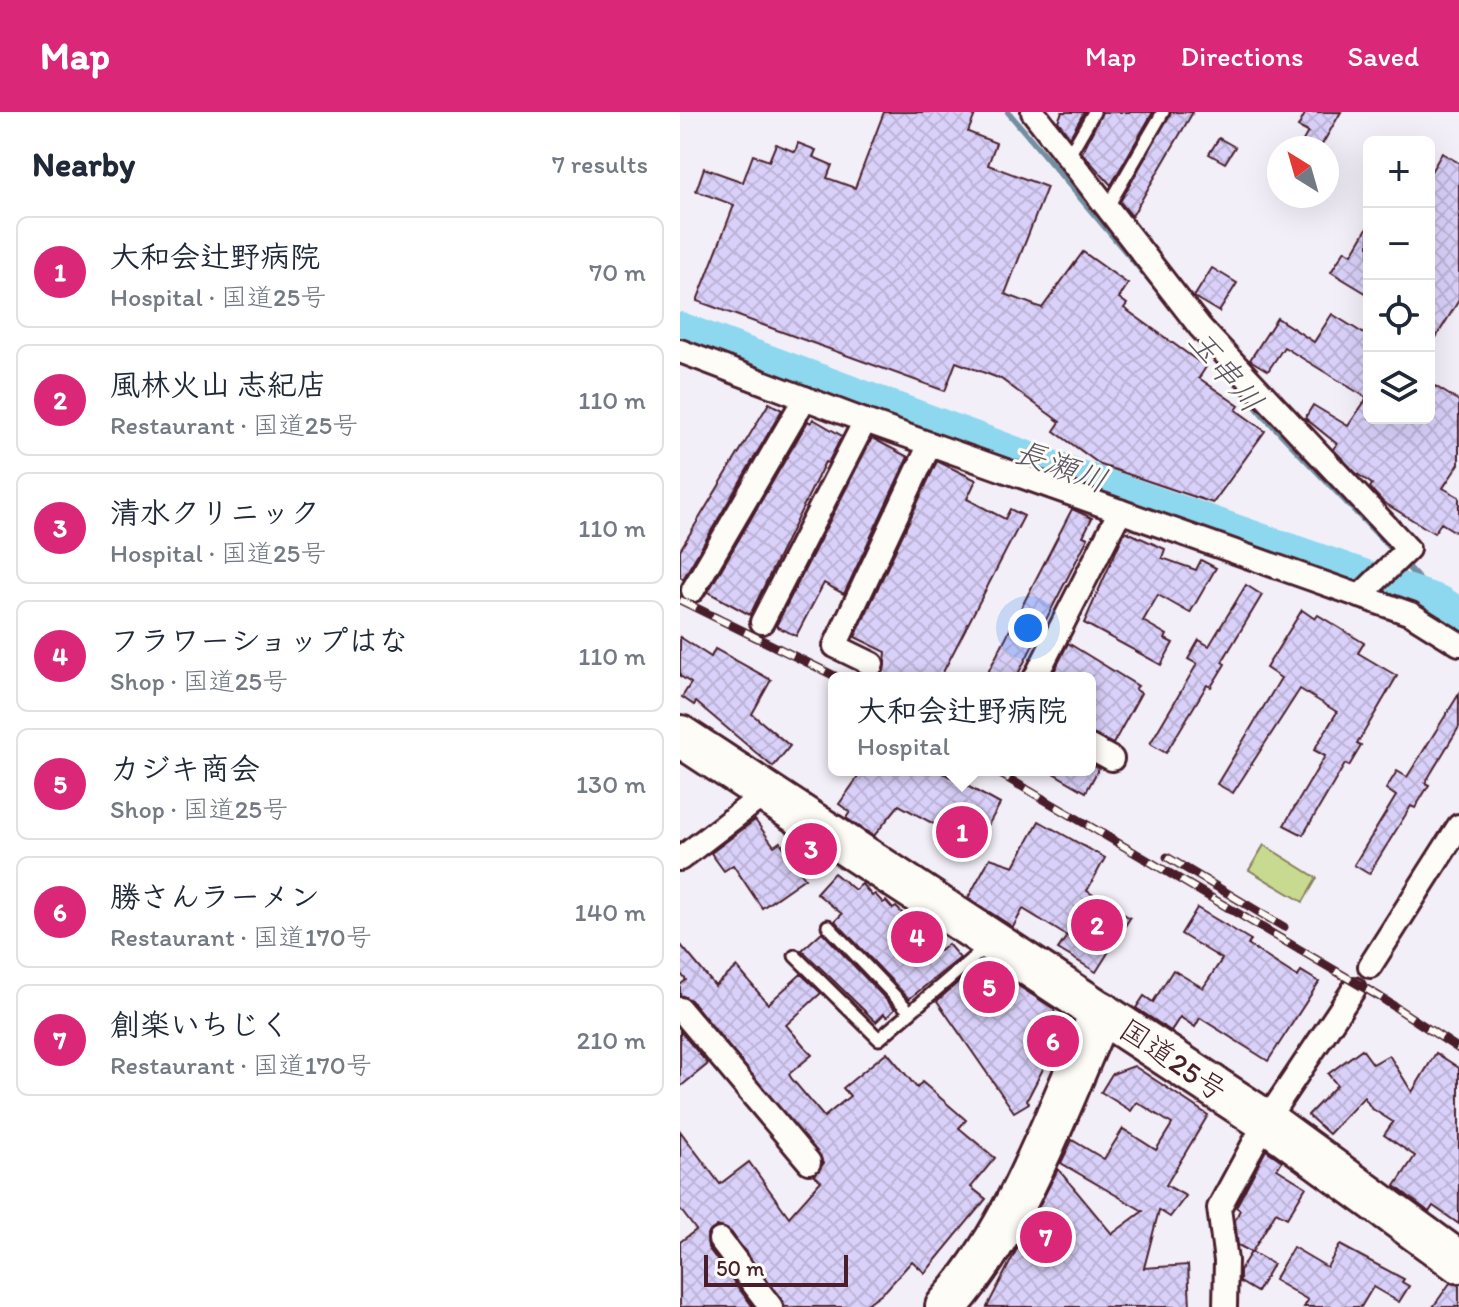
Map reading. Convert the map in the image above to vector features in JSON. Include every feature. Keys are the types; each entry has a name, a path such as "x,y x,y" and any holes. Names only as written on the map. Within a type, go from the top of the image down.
{"highway":[{"name":"国道25号","path":"680,736 1266,1121 1459,1262"},
{"path":"961,1301 1025,1180 1101,1012"}],"street":[{"path":"1033,112 1200,327 1408,549 1360,596"},
{"path":"680,351 865,421 1411,614 1459,644"},
{"path":"693,590 805,398"},
{"path":"762,622 865,421"},
{"path":"872,664 835,646 930,444"},
{"path":"1038,672 1120,511"},
{"path":"1096,750 1112,759"},
{"path":"680,859 766,793"},
{"path":"1370,966 1459,826"},
{"path":"1225,1307 1226,1261 1219,1208 1266,1121 1354,989"},
{"path":"680,1009 809,1162"},
{"path":"720,1240 771,1307"}],"lane":[{"path":"1068,157 1094,112"},
{"path":"1107,208 1163,112"},
{"path":"828,926 910,1012"},
{"path":"795,956 879,1039 993,941"}],"green space":[{"path":"1264,845 1317,878 1303,902 1249,870"}],"building":[{"path":"884,112 976,112 968,132 996,143 988,165 1047,187 1005,294 1042,308 1083,252 1128,284 1119,298 1127,304 1124,308 1206,367 1199,378 1239,406 1236,410 1265,431 1213,503 1101,465 1054,431 1060,422 1001,379 956,362 945,391 697,301 734,205 696,191 704,168 743,182 753,155 769,161 776,144 795,152 798,143 816,150 813,157 832,165 827,178 855,188"},
{"path":"1062,112 1084,112 1070,137 1058,121"},
{"path":"1102,112 1153,112 1111,185 1082,153"},
{"path":"1171,112 1193,112 1132,216 1120,202"},
{"path":"1306,112 1341,112 1327,136 1306,136 1308,132 1298,127"},
{"path":"1219,138 1235,147 1225,163 1209,154"},
{"path":"1442,153 1459,163 1459,300 1435,339 1435,208 1435,165"},
{"path":"1363,235 1363,291 1331,272 1345,250 1352,254"},
{"path":"1212,268 1237,283 1219,312 1194,297"},
{"path":"1332,314 1363,333 1363,396 1284,347 1268,371 1250,360 1277,318 1314,342"},
{"path":"1435,386 1459,401 1459,464 1443,488 1459,497 1459,534 1441,523 1434,533 1383,502 1370,488 1372,484 1356,473 1333,449 1337,444 1305,418 1313,405 1348,426 1363,404 1363,424 1435,424"},
{"path":"769,403 782,410 683,579 680,577 680,550"},
{"path":"813,419 842,436 828,463 825,462 750,615 708,592 808,421 811,423"},
{"path":"872,438 908,457 844,594 824,583 796,636 776,626"},
{"path":"937,461 976,480 967,499 1005,519 1010,509 1024,516 943,672 882,672 886,652 855,637"},
{"path":"1072,509 1092,518 1083,536 1088,538 1019,672 988,672"},
{"path":"1125,531 1165,549 1162,558 1196,570 1201,560 1216,568 1190,613 1158,595 1143,621 1167,635 1165,639 1173,643 1161,665 1084,623"},
{"path":"1246,585 1262,595 1222,662 1225,664 1211,687 1207,685 1166,753 1150,744 1197,664 1188,659 1199,640 1209,646"},
{"path":"1302,610 1315,619 1318,615 1364,643 1358,653 1397,676 1357,744 1361,746 1349,766 1345,764 1303,835 1284,825 1325,756 1314,750 1337,712 1300,689 1233,793 1217,784 1281,678 1266,668"},
{"path":"680,637 711,657 715,649 771,680 752,714 790,746 773,767 696,702 694,705 682,697 691,683 680,676"},
{"path":"1068,643 1138,686 1135,689 1141,693 1113,744 1096,736 1096,672 1054,672"},
{"path":"1459,694 1459,727 1425,783 1429,785 1415,808 1411,806 1369,874 1354,865 1396,796 1386,789 1397,771 1407,777"},
{"path":"859,776 949,776 1000,804 976,847 899,805 874,836 846,818 850,812 839,804"},
{"path":"1058,776 1095,776 1086,792"},
{"path":"755,820 774,846 780,842 805,878 762,908 733,865 724,871 711,853"},
{"path":"1039,821 1105,858 1087,891 1130,918 1096,972 1058,949 1067,936 1023,909 1013,927 968,898 990,858 1014,866"},
{"path":"834,873 855,890 862,884 872,896 875,894 893,909 896,907 940,951 948,944 960,958 909,999 835,921 842,914 816,893"},
{"path":"1197,908 1251,940 1248,945 1298,977 1301,971 1319,982 1268,1061 1200,1018 1195,1027 1180,1017 1171,1031 1136,1008 1144,996 1153,1002 1173,970 1203,988 1222,959 1181,934"},
{"path":"822,932 895,1009 887,1017 884,1014 876,1022 802,950"},
{"path":"680,944 715,986 737,967 768,1004 801,974 821,993 786,1025 812,1055 789,1074 824,1117 850,1096 843,1088 887,1052 917,1088 922,1082 966,1120 959,1128 995,1158 971,1187 986,1199 925,1273 912,1261 886,1290 863,1307 785,1307 731,1232 717,1226 707,1235 708,1248 753,1307 680,1307 680,1242 696,1230 680,1209 680,1131 720,1184 749,1162 789,1217 821,1181 814,1175 824,1163 691,1000 680,995 680,985 686,980 680,973"},
{"path":"986,965 1054,1009 1059,1038 1027,1100 1029,1103 1014,1112 937,1001 972,970 975,974"},
{"path":"680,1031 708,1064 680,1087"},
{"path":"1362,1049 1373,1064 1389,1055 1412,1092 1436,1053 1459,1068 1459,1224 1433,1206 1429,1212 1395,1186 1415,1156 1384,1135 1393,1122 1371,1108 1364,1097 1329,1134 1308,1115 1337,1085 1328,1074"},
{"path":"1134,1066 1208,1115 1166,1185 1186,1196 1170,1217 1159,1210 1144,1268 1188,1265 1190,1307 987,1307 1058,1169 1112,1234 1143,1211 1061,1163 1072,1140 1104,1159 1123,1129 1156,1150 1172,1124 1137,1102 1131,1111 1101,1092 1112,1074"},
{"path":"1266,1150 1282,1161 1277,1169 1306,1187 1287,1218 1276,1212 1252,1252 1273,1264 1257,1292 1240,1282 1240,1270 1251,1252 1238,1245 1235,1220 1240,1210 1236,1207"},
{"path":"1340,1245 1404,1279 1402,1282 1409,1286 1399,1302 1373,1287 1361,1307 1304,1307 1308,1300 1274,1280 1293,1247 1327,1267"},
{"path":"1450,1283 1459,1285 1459,1307 1433,1307"}],"waterway":[{"name":"玉串川","path":"1008,112 1152,283"},
{"name":"長瀬川","path":"680,329 1057,469 1441,603 1459,615"},
{"name":"玉串川","path":"1224,368 1263,415 1396,554"},
{"name":"玉串川","path":"1403,562 1441,603"}],"railway":[{"path":"680,600 828,673"},
{"path":"1004,776 1380,997 1459,1049"},
{"path":"1167,857 1284,927"}],"place":[{"name":"大和会辻野病院","path":"962,832"},
{"name":"清水クリニック","path":"811,849"},
{"name":"風林火山 志紀店","path":"1097,925"},
{"name":"フラワーショップはな","path":"917,937"},
{"name":"カジキ商会","path":"989,987"},
{"name":"勝さんラーメン","path":"1053,1041"},
{"name":"創楽いちじく","path":"1046,1237"}]}
